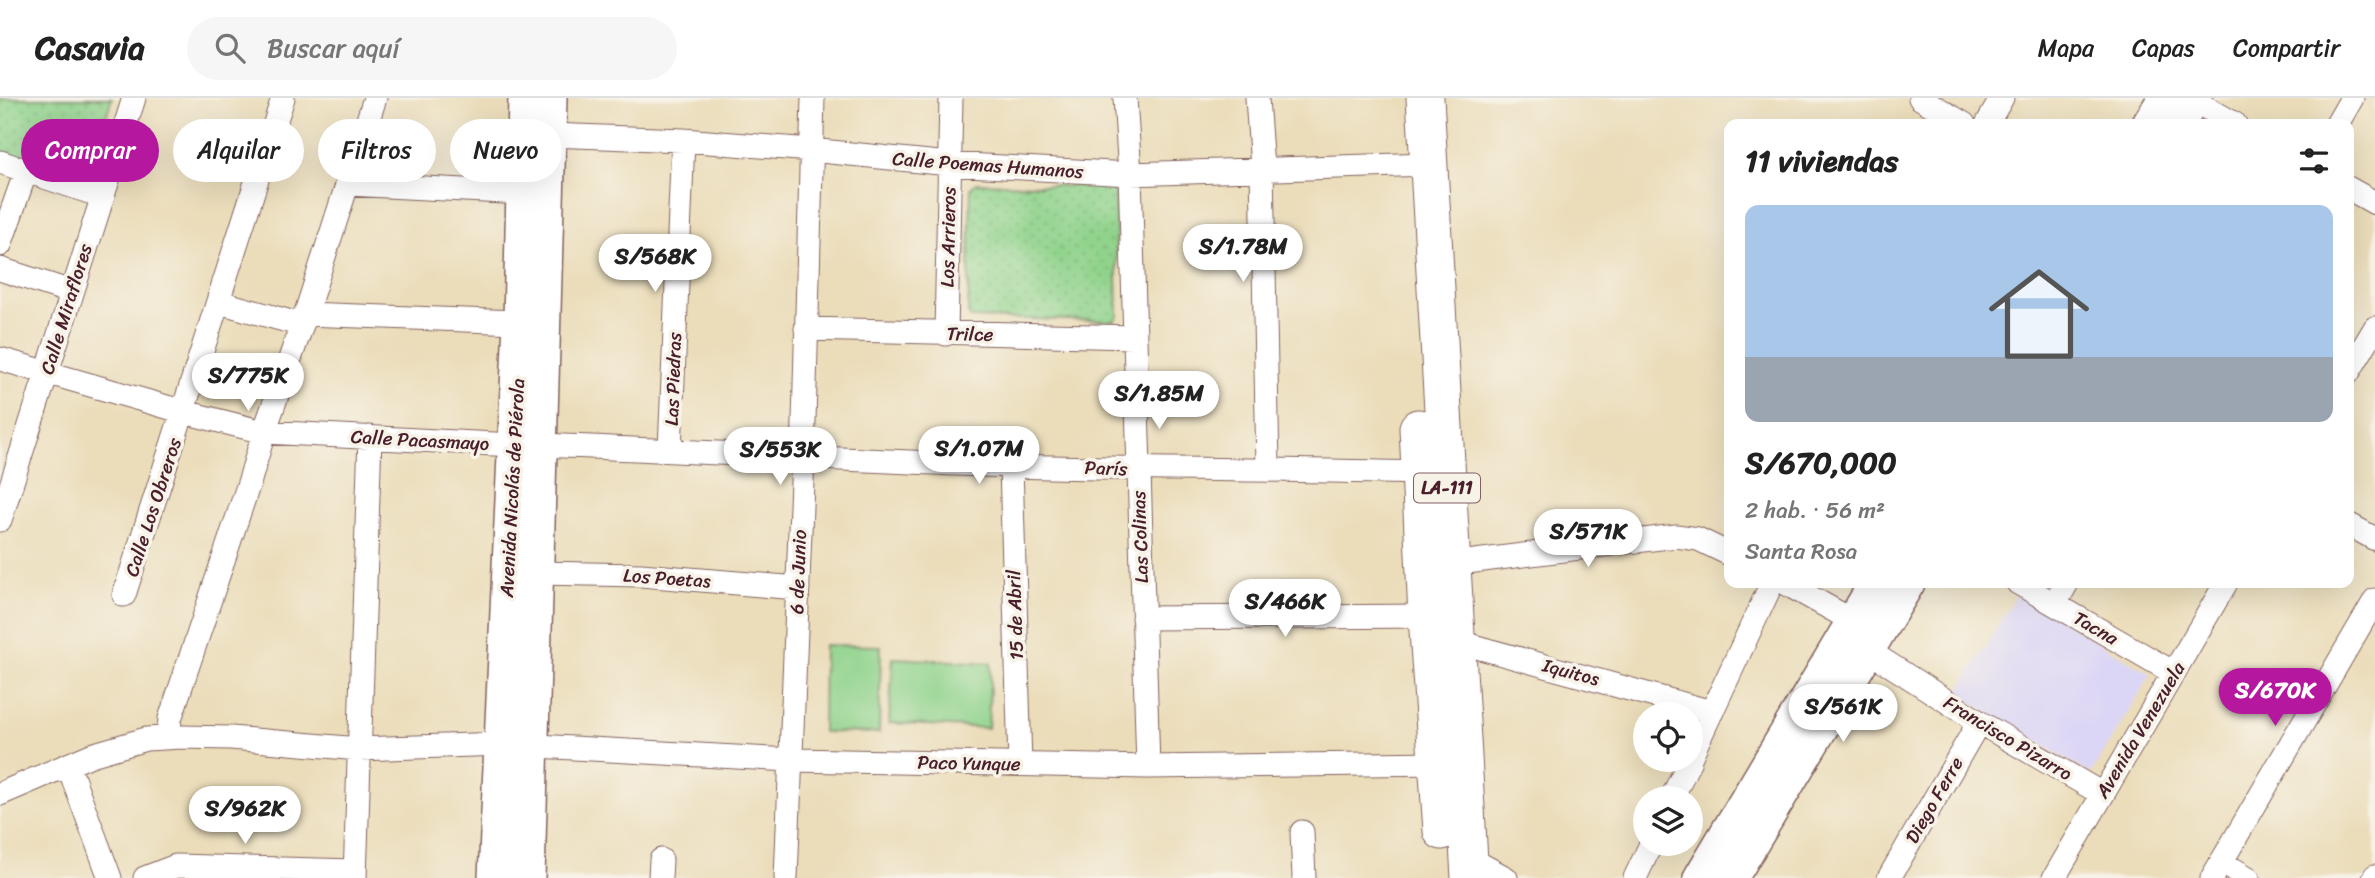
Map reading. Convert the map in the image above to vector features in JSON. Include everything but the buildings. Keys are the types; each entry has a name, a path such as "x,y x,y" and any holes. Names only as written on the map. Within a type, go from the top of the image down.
{"main road":[{"name":"LA-111","path":"1401,98 1417,165 1451,564 1437,633 1437,763 1462,871"},
{"name":"LA-111","path":"1425,98 1417,165 1420,473 1462,871"}],"street":[{"name":"Calle Miraflores","path":"0,520 134,98"},
{"name":"Calle Los Obreros","path":"124,595 283,98"},
{"path":"167,738 170,719 374,98"},
{"name":"Avenida Nicolás de Piérola","path":"495,878 517,745 537,573 520,322 525,98"},
{"name":"Avenida Nicolás de Piérola","path":"549,119 550,98"},
{"name":"6 de Junio","path":"786,878 803,457 813,98"},
{"name":"Los Arrieros","path":"946,334 951,98"},
{"name":"Las Colinas","path":"1125,98 1130,174 1148,767"},
{"path":"1257,98 1262,168 1268,468"},
{"path":"1920,98 1956,119"},
{"path":"1990,119 2002,98"},
{"path":"2340,119 2352,98"},
{"path":"2159,119 2183,105 2221,119"},
{"name":"Calle Poemas Humanos","path":"562,135 683,140 950,164 1130,174 1417,165"},
{"name":"Las Piedras","path":"670,450 683,140"},
{"path":"0,162 21,169"},
{"path":"0,245 22,182"},
{"path":"59,182 101,196"},
{"name":"Avenida Nicolás de Piérola","path":"528,878 517,745 527,445 546,182"},
{"path":"347,184 522,193"},
{"path":"2354,191 2375,203"},
{"path":"0,269 71,292"},
{"path":"219,302 303,320 520,322"},
{"path":"2357,365 2375,328"},
{"name":"Trilce","path":"806,330 1134,337"},
{"name":"Calle Pacasmayo","path":"0,359 46,374 264,432 527,445"},
{"path":"145,878 176,866 355,874 370,437"},
{"name":"París","path":"527,445 1011,466 1268,468 1420,473"},
{"name":"15 de Abril","path":"1011,466 1020,764"},
{"path":"2354,527 2375,539"},
{"path":"1451,564 1676,536 1698,539 1724,552"},
{"name":"Los Poetas","path":"537,573 641,575 797,588"},
{"path":"1703,731 1770,588"},
{"name":"Francisco Pizarro","path":"1792,588 1979,722 2102,794"},
{"path":"1731,878 1860,636 1874,588"},
{"path":"1700,878 1860,636 1903,588"},
{"name":"Tacna","path":"2027,588 2174,673"},
{"path":"2055,604 2064,588"},
{"name":"Avenida Venezuela","path":"2054,878 2223,588"},
{"path":"2248,878 2217,870 2375,600"},
{"path":"1143,618 1437,633"},
{"name":"Iquitos","path":"1437,633 1712,712"},
{"name":"Diego Ferre","path":"1889,878 1979,722"},
{"name":"Paco Yunque","path":"0,794 91,754 126,744 167,738 231,738 359,748 517,745 791,760 1148,767 1437,763"},
{"path":"68,765 110,878"},
{"path":"1302,832 1304,878"},
{"path":"1635,878 1645,856"},
{"path":"1462,871 1506,878"}],"shaded area":[{"path":"2017,594 2151,674 2091,774 1957,694"}],"green space":[{"path":"0,98 112,98 105,119 21,119 21,158 0,151"},
{"path":"976,183 1110,187 1115,192 1118,316 1114,321 971,318 968,314 971,188"},
{"path":"824,645 881,646 879,733 823,732"},
{"path":"893,658 991,663 988,728 889,723"}]}
